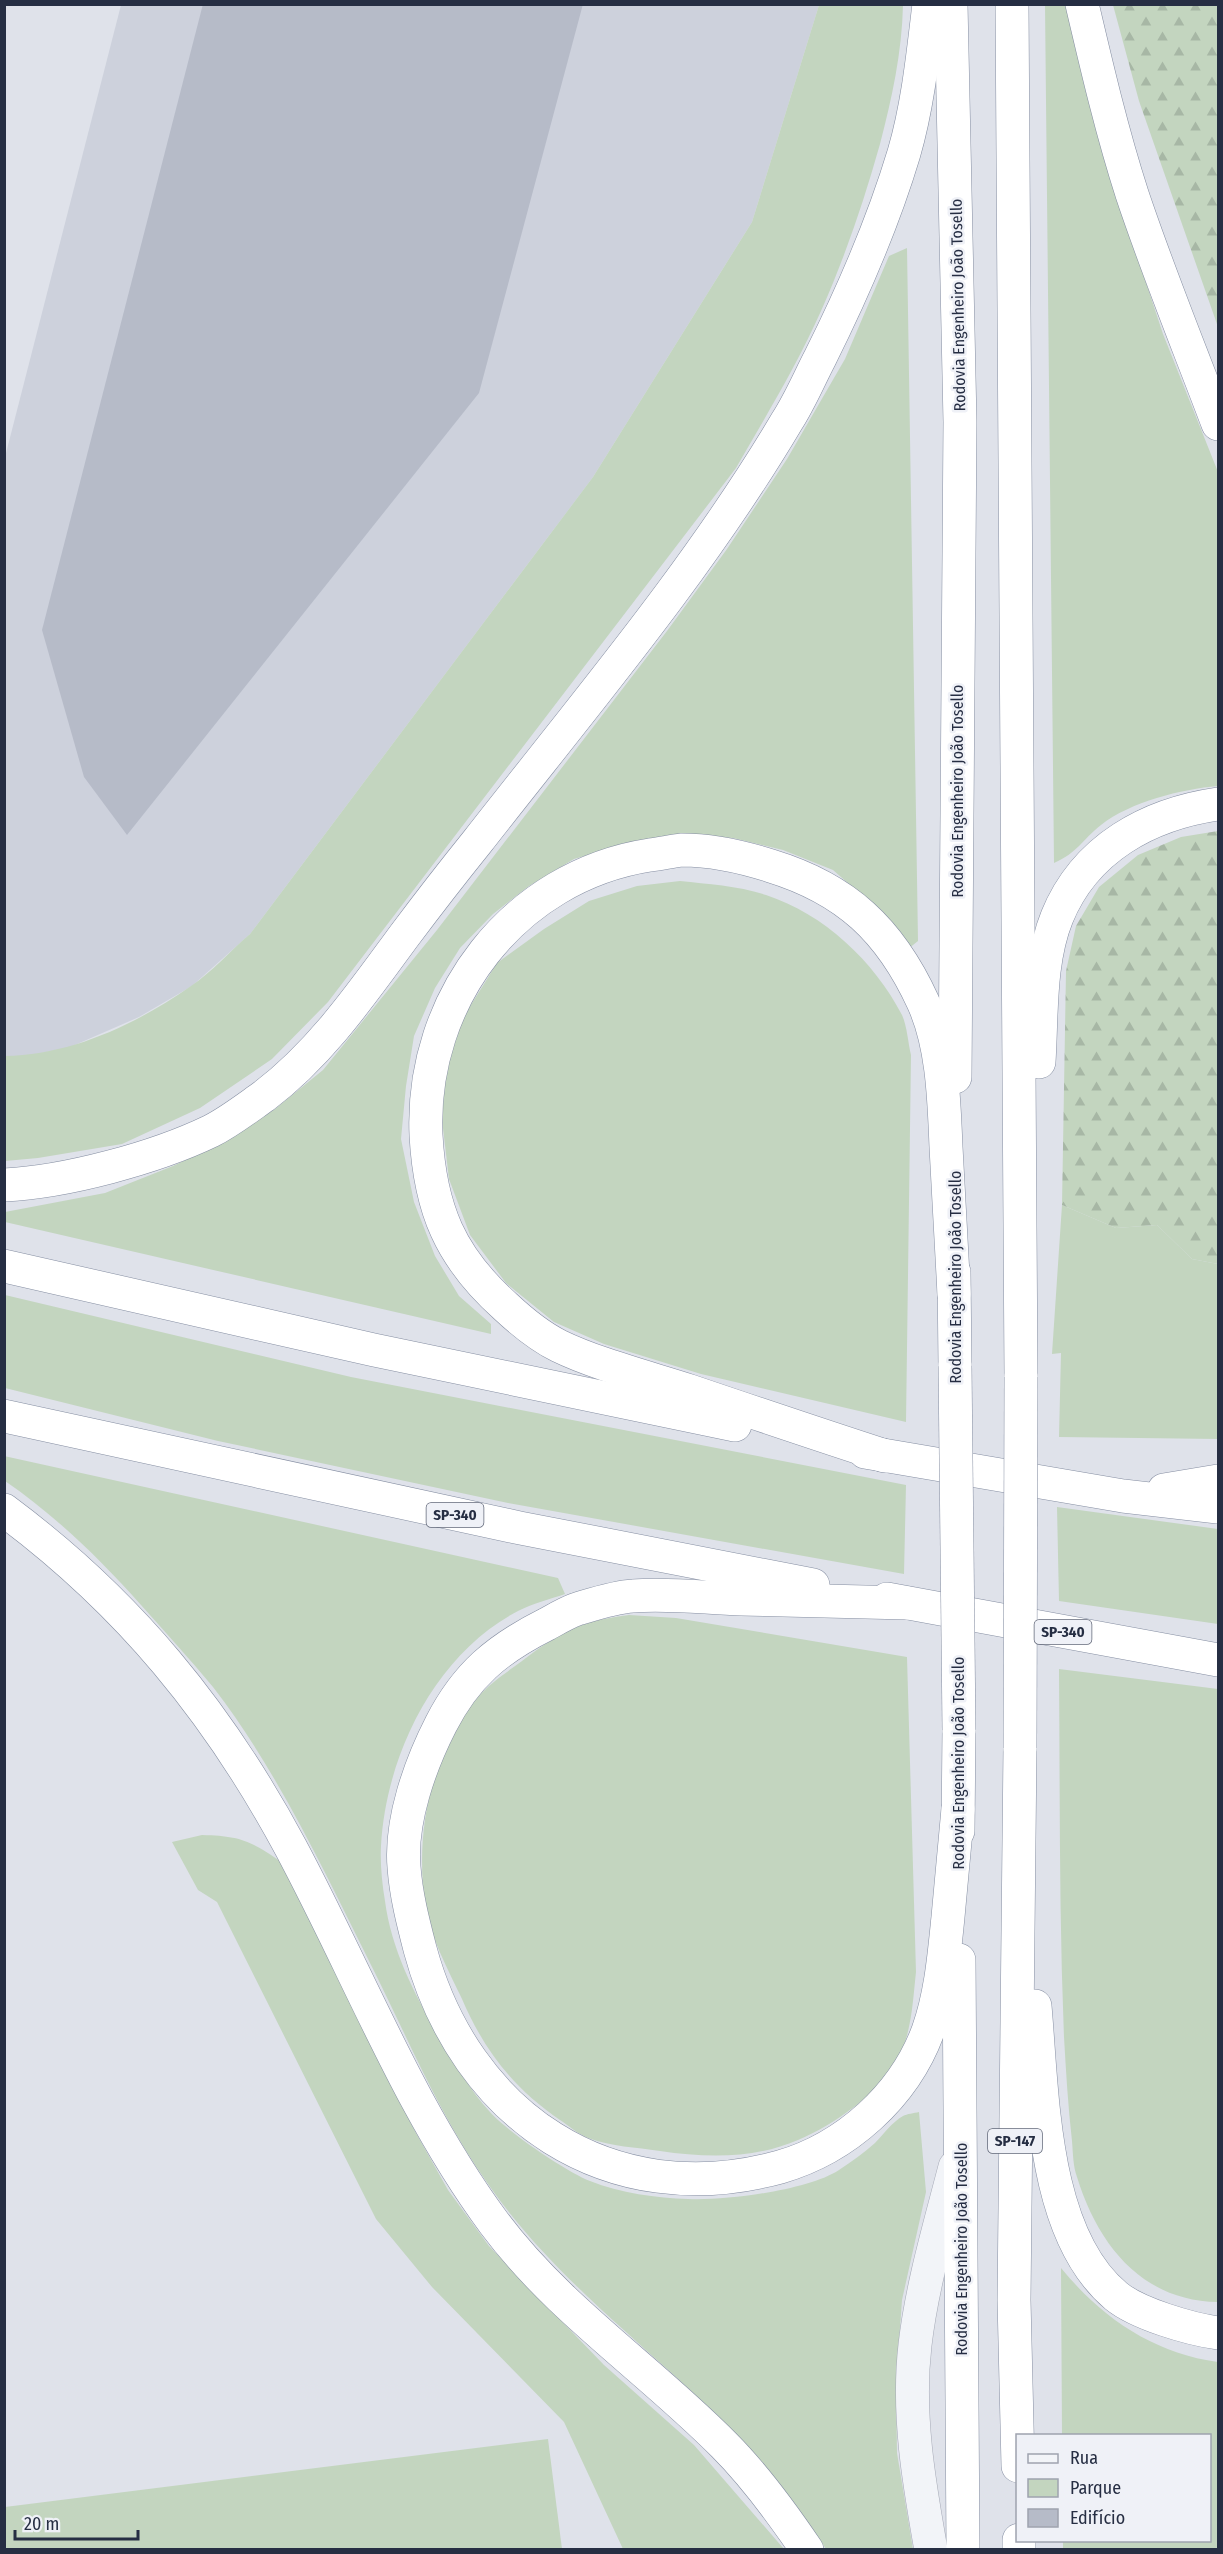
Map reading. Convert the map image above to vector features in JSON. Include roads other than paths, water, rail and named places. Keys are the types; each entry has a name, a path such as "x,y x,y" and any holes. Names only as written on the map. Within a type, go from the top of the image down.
{"highway":[{"path":"4,1185 22,1184 89,1171 150,1154 212,1130 265,1095 321,1044 362,993 416,919 685,575 738,499 789,419 832,333 870,248 905,151 921,69 929,4"},
{"name":"Rodovia Engenheiro João Tosello","path":"951,4 960,422 954,1294 963,2550"},
{"path":"1012,4 1021,1321"},
{"path":"1082,4 1103,91 1132,192 1166,290 1218,424"},
{"path":"1021,1321 1045,965 1057,917 1079,877 1108,848 1143,825 1185,809 1218,804"},
{"path":"885,1456 557,1345 507,1308 468,1268 441,1222 428,1170 425,1114 434,1054 453,1000 483,952 522,911 572,879 622,859 682,850 744,858 804,876 855,906 897,954 925,1006 942,1071 954,1294"},
{"path":"4,1266 374,1350 885,1456 1123,1496 1218,1507"},
{"name":"SP-147","path":"1016,2434 1014,2288 1020,1748 1021,1321"},
{"name":"SP-340","path":"4,1416 230,1467 519,1528 1218,1660"},
{"path":"1123,1496 1218,1481"},
{"path":"4,1510 51,1545 132,1621 190,1688 245,1767 291,1848 424,2112 457,2171 497,2226 551,2288 725,2446 784,2516 807,2550"},
{"path":"907,1603 631,1596 573,1610 531,1632 486,1661 452,1702 424,1755 409,1806 403,1864 413,1921 428,1977 462,2050 498,2095 541,2132 589,2158 640,2175 693,2180 746,2176 797,2162 840,2139 876,2112 906,2075 927,2033 941,1983 958,1809"},
{"path":"1018,1816 1045,2116 1052,2164 1064,2219 1089,2265 1116,2296 1188,2328 1218,2333"}],"lane":[{"path":"932,2550 918,2477 913,2410 915,2346 932,2256 960,2151"}]}
